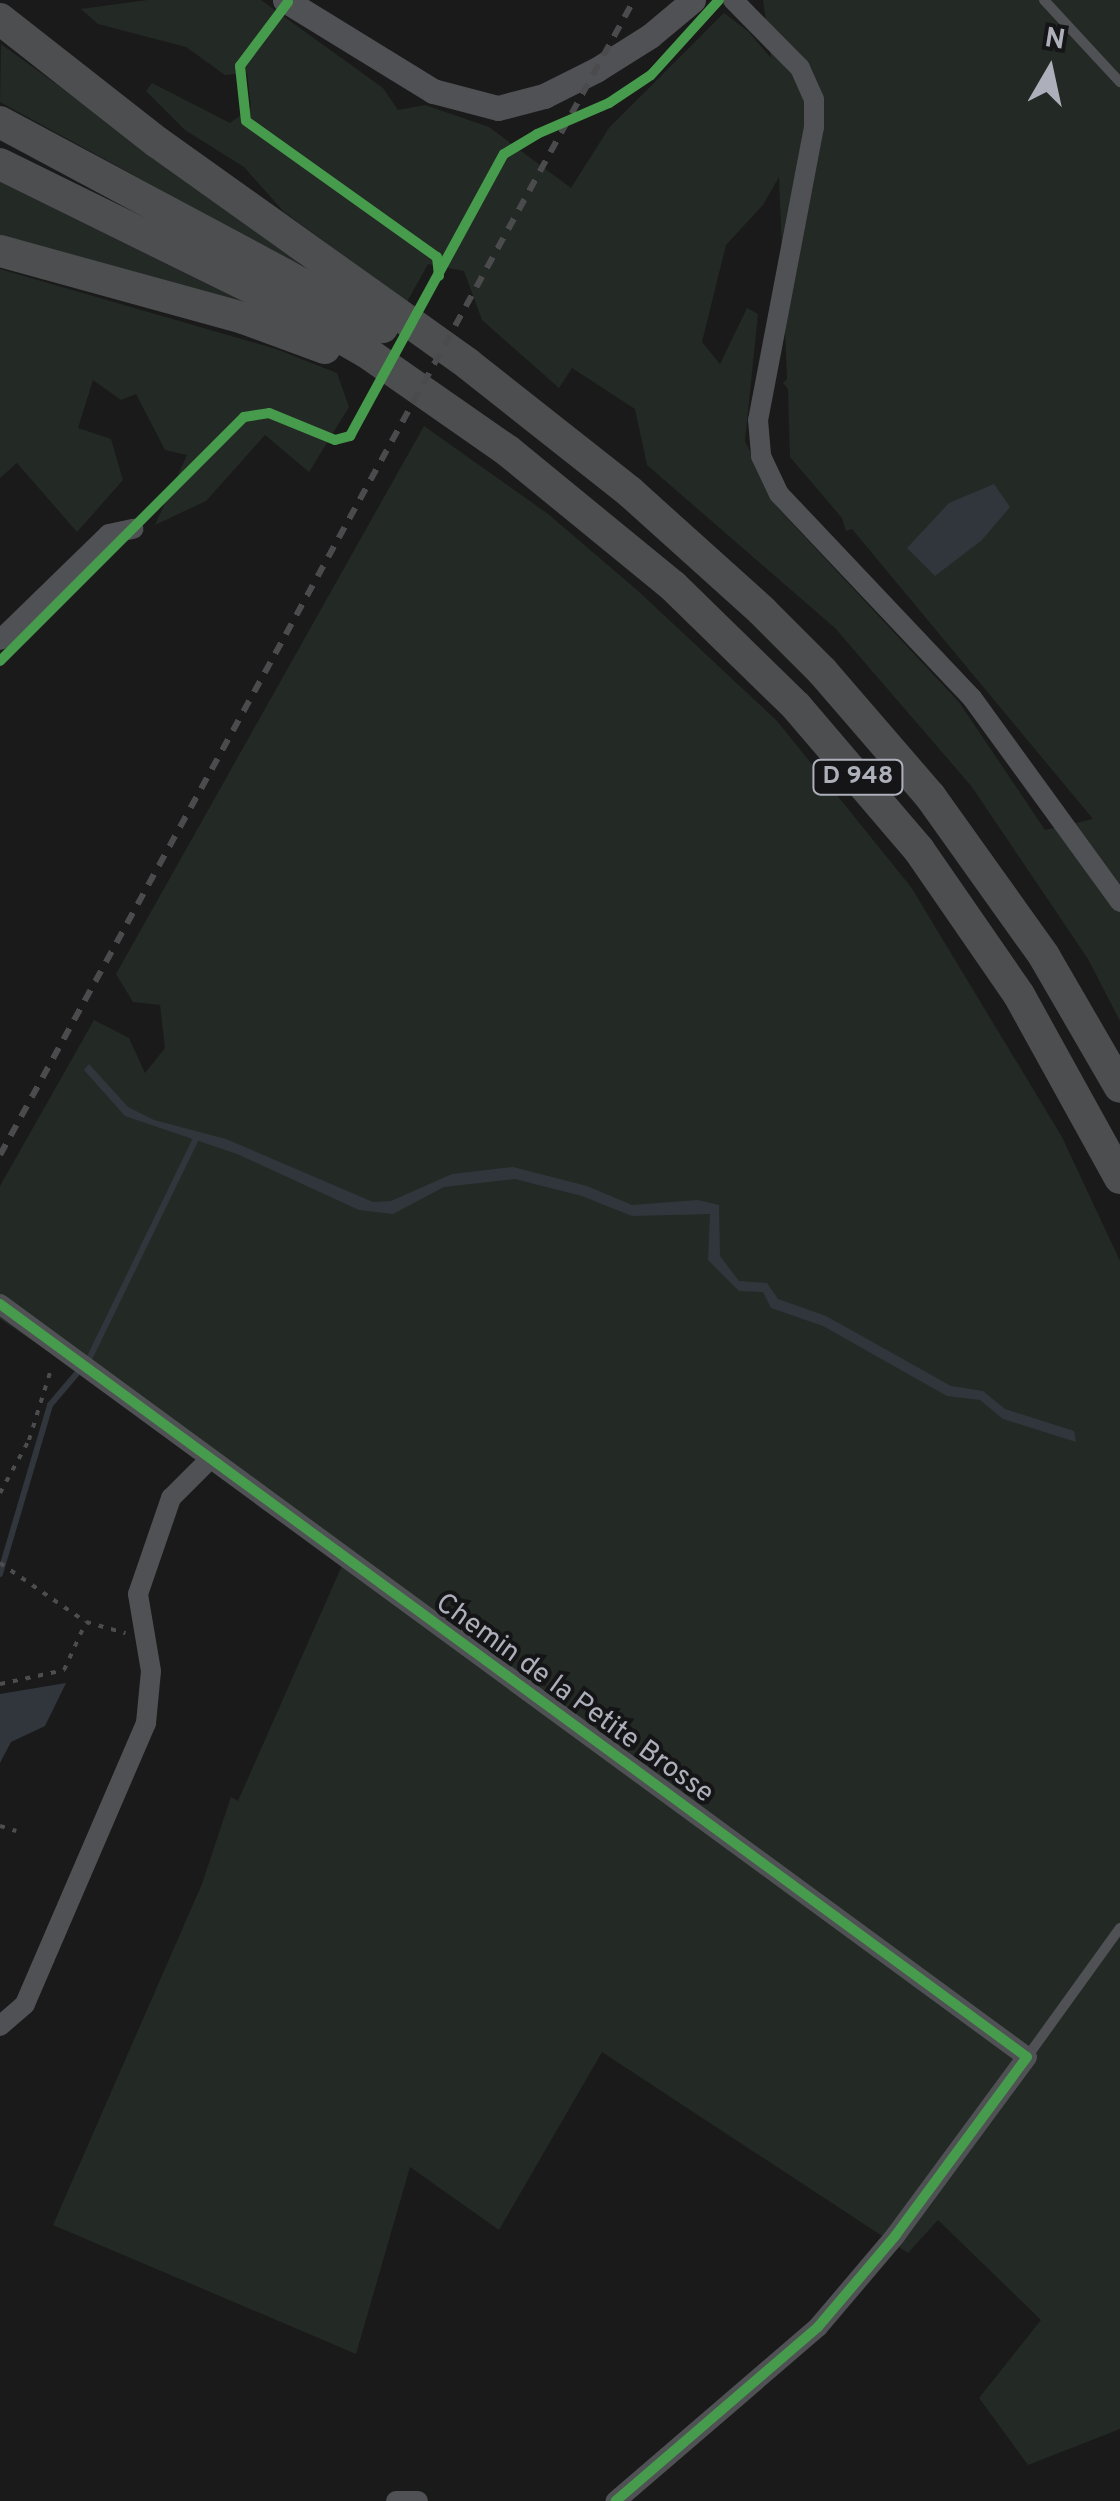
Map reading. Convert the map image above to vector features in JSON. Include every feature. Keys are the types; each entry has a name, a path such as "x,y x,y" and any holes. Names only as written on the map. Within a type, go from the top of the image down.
{"highway":[{"path":"0,20 157,142 468,364 564,440"},
{"name":"D 948","path":"0,122 358,312 564,440 642,502 762,610 878,734 994,882 1044,956 1120,1087"},
{"name":"D 948","path":"0,164 284,306 366,352 508,450 673,586 783,692 919,850 1019,996 1120,1178"},
{"path":"0,251 302,338 368,368 508,450"}],"street":[{"path":"285,0 432,92 498,108 544,96 596,70 650,36 693,0"},
{"path":"733,0 800,68 814,99 814,127 758,420 760,456 779,494 972,698 1120,902"},
{"path":"0,640 109,534 133,529"},
{"name":"Chemin de la Petite Brosse","path":"0,1304 208,1461 1027,2058"},
{"path":"0,2026 25,2004 146,1723 151,1671 138,1594 171,1498 208,1461"},
{"path":"616,2501 818,2328 896,2235 1027,2058"},
{"path":"396,2501 418,2501"}],"lane":[{"path":"1044,0 1120,82"},
{"path":"1027,2058 1120,1928"}],"path":[{"path":"0,1493 28,1440 58,1348"},
{"path":"0,1563 86,1622 126,1633 128,1642 145,1648"},
{"path":"0,1684 64,1670 86,1622"},
{"path":"0,1826 16,1831"}],"shaded area":[{"path":"147,0 261,0 383,88 398,110 425,105 489,127 571,188 609,128 724,13 748,31 771,58 763,0 1120,0 1120,1021 1088,959 972,787 835,628 647,465 635,409 572,368 559,388 482,320 464,271 428,264 407,302 284,212 244,167 185,130 146,91 152,83 230,123 251,108 247,73 225,75 186,47 98,24 81,9","holes":["779,177 787,379 783,383 788,389 790,457 842,518 846,531 852,529 1093,819 1045,830 959,702 777,507 745,441 758,314 747,308 720,364 702,342 726,245 763,205"]},
{"path":"1,44 295,257 300,266 0,102"},
{"path":"0,176 275,315 0,238"},
{"path":"0,269 276,349 337,373 349,407 309,472 265,435 206,501 155,525 187,455 165,450 136,394 121,400 93,380 78,428 111,439 123,480 77,532 17,463 0,478"},
{"path":"424,426 548,514 637,590 777,721 911,887 1062,1137 1120,1261 1120,2429 1028,2465 979,2398 1041,2320 938,2220 908,2253 602,2052 499,2230 410,2167 356,2354 53,2225 202,1884 231,1797 238,1801 348,1552 0,1319 0,1186 94,1020 129,1038 145,1073 165,1048 160,1005 133,1002 116,974"},
{"path":"994,484 1010,507 982,540 935,576 907,548 949,503"},
{"path":"89,1064 128,1107 154,1120 226,1139 373,1202 391,1201 452,1174 513,1167 587,1186 632,1205 698,1200 719,1205 720,1256 739,1281 767,1283 778,1299 826,1316 951,1386 983,1391 1005,1409 1074,1431 1076,1442 1003,1419 980,1400 947,1396 823,1326 771,1308 763,1292 739,1291 708,1260 710,1214 632,1216 582,1196 515,1179 444,1187 393,1214 359,1210 237,1154 125,1116 84,1070"},
{"path":"66,1683 45,1726 11,1742 0,1763 0,1694"}],"waterway":[{"path":"89,1359 196,1139"},
{"path":"0,1574 50,1405 78,1372"}],"railway":[{"path":"0,1155 634,0"}],"cycle path":[{"path":"0,661 244,417 269,413 335,440 350,436 504,154 537,134 609,103 651,75 719,0"},
{"path":"288,2 240,66 246,121 437,257 439,276"},
{"path":"0,1304 1027,2057 896,2235 818,2327 616,2501"}]}
